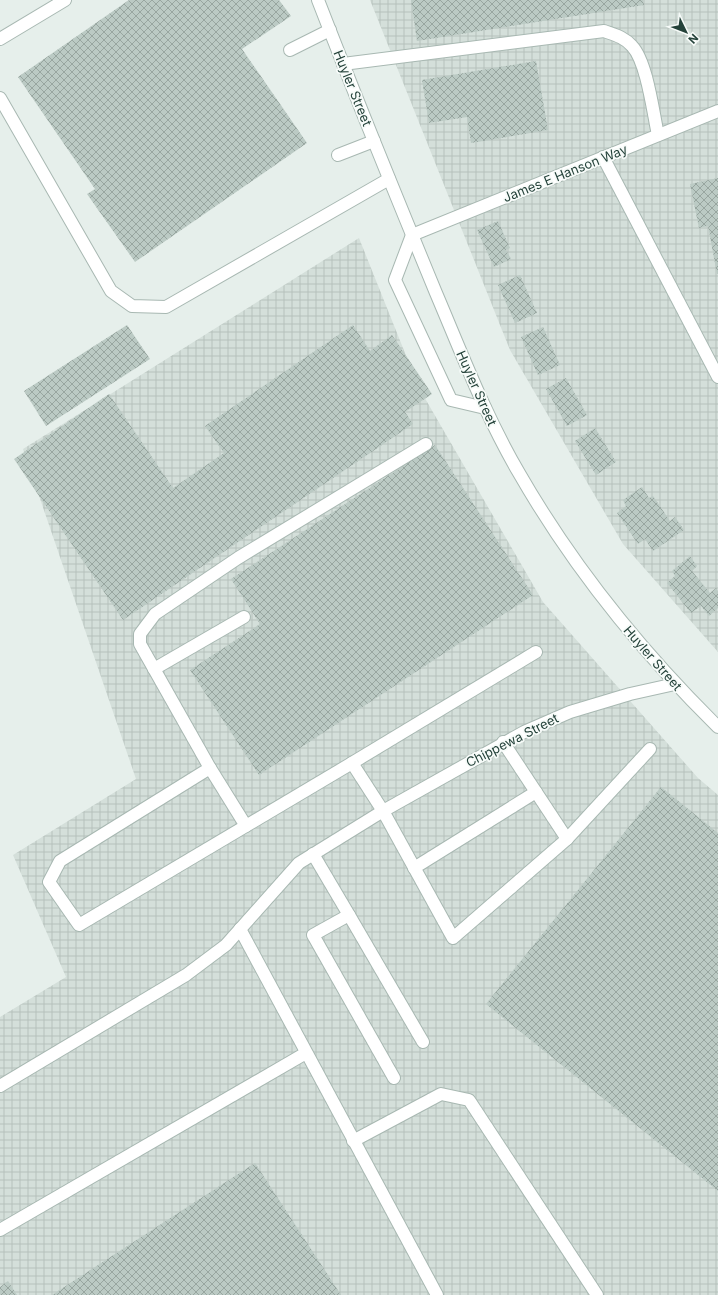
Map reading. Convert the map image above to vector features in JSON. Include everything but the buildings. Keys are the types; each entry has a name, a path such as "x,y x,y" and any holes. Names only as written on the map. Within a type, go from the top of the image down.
{"street":[{"path":"0,39 65,0"},
{"name":"Huyler Street","path":"318,0 389,179 485,408 518,472 553,529 604,601 675,684 718,727"},
{"path":"290,50 330,30"},
{"path":"343,64 604,31 621,37 632,46 642,62 658,135"},
{"path":"0,98 111,291 132,306 166,307 389,179"},
{"name":"James E Hanson Way","path":"412,234 718,111"},
{"path":"338,155 374,141"},
{"path":"603,157 718,377"},
{"path":"412,234 395,280 451,400 485,408"},
{"path":"246,826 210,768 140,644 140,634 155,614 238,558 426,444"},
{"path":"154,669 244,617"},
{"path":"210,768 60,861 49,882 79,925 536,652"},
{"name":"Chippewa Street","path":"0,1086 186,975 226,944 299,863 383,811 503,742 570,712 630,694 675,684"},
{"path":"503,742 567,839"},
{"path":"352,763 383,811 452,938 567,839 650,749"},
{"path":"414,868 536,792"},
{"path":"313,854 423,1042"},
{"path":"348,915 313,935 394,1078"},
{"path":"240,929 437,1295"},
{"path":"0,1230 306,1053"},
{"path":"353,1141 441,1094 469,1100 597,1295"}],"shaded area":[{"path":"370,0 718,0 718,652 623,544 510,350"},
{"path":"359,238 419,388 543,602 698,778 718,795 718,1295 0,1295 0,1017 66,977 13,855 136,779 23,449"}]}
